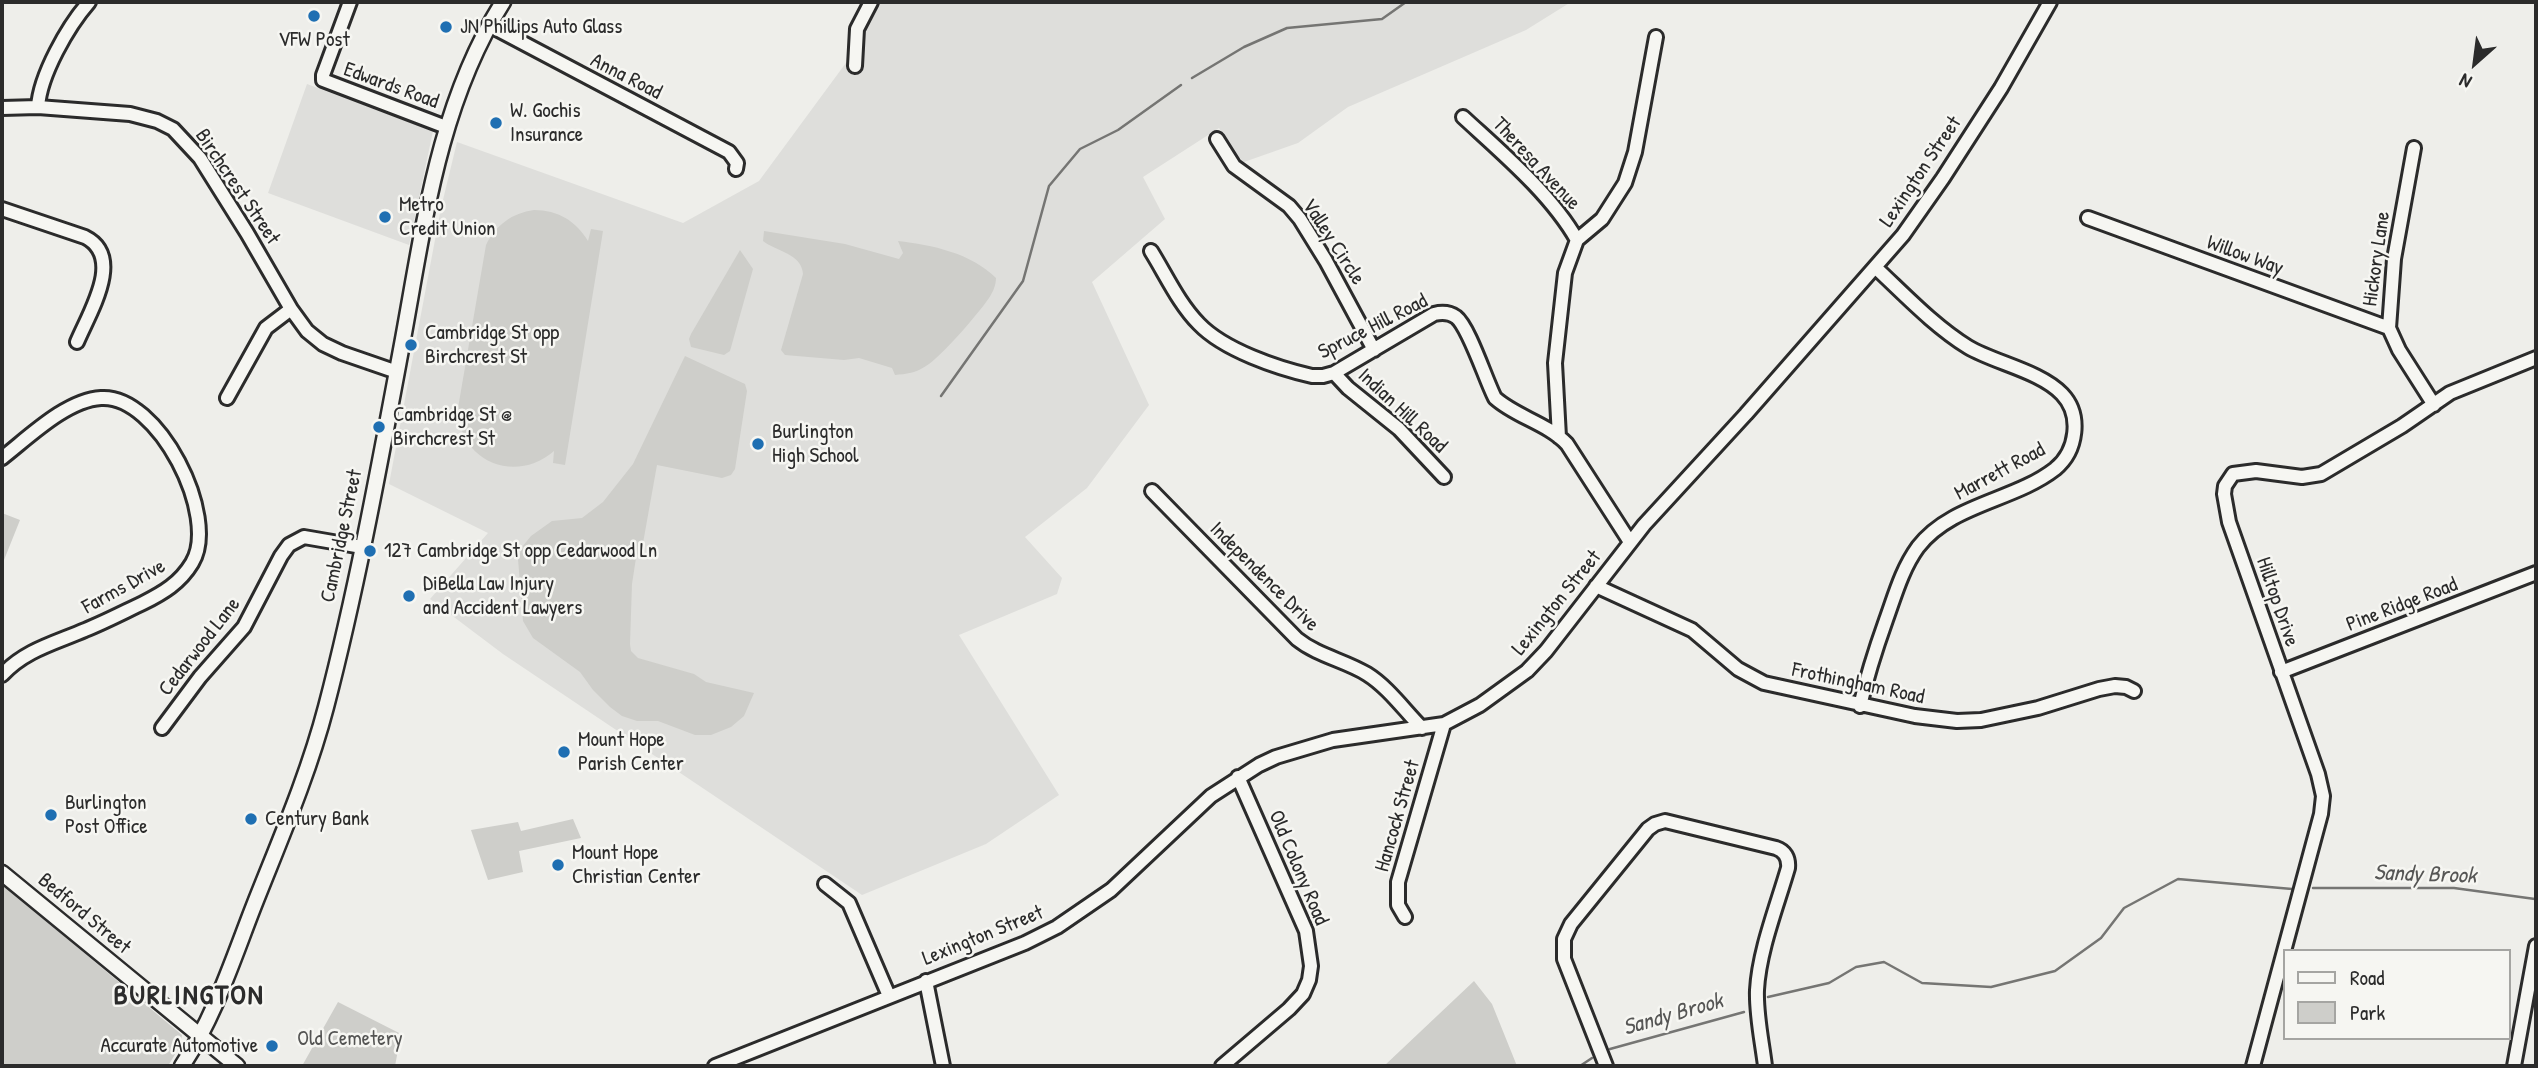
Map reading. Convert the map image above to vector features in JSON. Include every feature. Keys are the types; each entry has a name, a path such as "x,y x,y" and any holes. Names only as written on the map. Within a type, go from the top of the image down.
{"main road":[{"name":"Cambridge Street","path":"182,1066 201,1036 269,868 326,708 362,547 446,127 462,84 503,2"},
{"name":"Bedford Street","path":"2,873 237,1066"}],"street":[{"path":"38,107 42,86 60,46 75,19 89,2"},
{"name":"Edwards Road","path":"350,2 323,80 446,127"},
{"path":"855,66 857,29 872,2"},
{"name":"Lexington Street","path":"715,1066 1042,935 1111,890 1196,809 1238,777 1276,757 1317,743 1444,724 1480,705 1527,671 1546,651 1630,542 1903,235 1943,178 2030,39 2050,2"},
{"name":"Anna Road","path":"489,26 729,152 737,163 736,169"},
{"path":"1559,437 1555,363 1569,258 1577,240 1602,219 1625,183 1634,152 1656,37"},
{"name":"Birchcrest Street","path":"2,108 38,107 130,114 157,121 173,129 193,150 217,184 290,309 307,331 323,344 397,372"},
{"name":"Theresa Avenue","path":"1463,117 1545,198 1566,222 1577,240"},
{"name":"Valley Circle","path":"1217,139 1234,166 1289,206 1300,219 1374,349"},
{"name":"Hickory Lane","path":"2414,148 2394,259 2389,328 2394,342 2434,405"},
{"path":"2,209 89,239 102,253 104,275 77,342"},
{"name":"Willow Way","path":"2088,218 2389,328"},
{"name":"Spruce Hill Road","path":"1151,251 1193,317 1216,338 1244,352 1319,377 1334,373 1434,314 1444,312 1453,315 1463,326 1495,398 1504,407 1567,444 1630,542"},
{"name":"Marrett Road","path":"1860,706 1869,667 1899,582 1919,546 1955,517 2056,468 2066,457 2075,429 2075,417 2062,393 1968,347 1875,267"},
{"path":"228,398 266,328 290,309"},
{"name":"Hilltop Drive","path":"2284,949 2323,806 2323,796 2318,774 2229,522 2224,494 2228,478 2240,472 2256,471 2287,477 2321,474 2465,386 2536,358"},
{"name":"Indian Hill Road","path":"1334,373 1348,388 1399,429 1444,477"},
{"name":"Farms Drive","path":"2,458 51,420 86,401 106,398 125,402 147,418 164,439 187,482 201,529 195,558 185,574 170,588 99,624 32,651 2,675"},
{"name":"Independence Drive","path":"1152,491 1297,639 1311,650 1373,677 1422,728"},
{"name":"Cedarwood Lane","path":"162,728 200,677 244,627 289,545 304,537 362,547"},
{"name":"Pine Ridge Road","path":"2281,672 2536,573"},
{"name":"Frothingham Road","path":"1596,586 1692,629 1738,669 1756,680 1860,706 1934,719 1969,720 2010,715 2115,686 2134,691"},
{"name":"Hancock Street","path":"1405,917 1398,905 1398,882 1444,724"},
{"name":"Old Colony Road","path":"1222,1066 1296,1002 1309,980 1311,966 1306,931 1238,777"},
{"path":"1606,1066 1564,959 1564,939 1571,924 1648,829 1665,821 1776,848 1782,850 1788,858 1788,868 1763,958 1758,987 1765,1066"},
{"path":"825,884 849,903 889,996"},
{"path":"2514,1066 2536,946"},
{"name":"Hilltop Drive","path":"2253,1066 2282,958"},
{"path":"926,981 943,1066"}],"shaded area":[{"name":"Burlington High School","path":"878,2 1571,2 1526,30 1348,107 1298,143 1244,162 1234,153 1219,128 1143,177 1165,219 1092,282 1149,405 1087,488 1025,537 1062,578 1057,594 959,635 1059,795 986,844 862,895 503,654 430,599 488,533 389,484 441,208 457,142 683,223 759,181 851,56 857,37"},
{"path":"307,84 433,131 409,245 268,193"}],"green space":[{"path":"534,210 551,212 566,218 588,241 591,229 603,231 565,465 553,463 554,451 539,461 523,466 506,466 491,462 478,454 468,442 461,426 458,408 486,245 506,221"},
{"path":"764,231 845,244 899,259 903,253 898,241 924,245 975,262 996,278 995,283 989,298 959,335 933,361 915,372 895,375 892,368 859,358 844,360 785,355 781,350 803,274 793,257 763,241"},
{"path":"740,250 753,269 730,351 724,355 691,347 691,334"},
{"path":"685,356 745,384 747,391 735,469 731,475 722,478 657,465 643,543 636,558 632,584 630,644 631,651 638,658 694,674 706,682 754,693 744,716 731,727 711,735 695,735 658,721 637,721 622,716 593,690 580,672 533,638 523,621 518,559 522,547 531,536 552,521 582,518 603,502 633,464"},
{"path":"2,513 20,520 2,565"},
{"path":"573,819 581,838 519,851 523,872 488,880 471,830 518,822 521,831"},
{"path":"2,884 182,1035 180,1046 168,1066 2,1066"},
{"path":"1474,981 1492,1004 1517,1066 1384,1066"},
{"name":"Old Cemetery","path":"338,1002 401,1034 395,1066 302,1066"}],"waterway":[{"path":"1192,78 1244,47 1287,28 1382,19 1406,2"},
{"path":"941,396 1023,281 1049,186 1080,149 1118,130 1181,85"},
{"name":"Sandy Brook","path":"1768,997 1829,983 1856,967 1884,962 1922,983 1991,987 2055,971 2101,938 2124,908 2178,879 2292,889"},
{"name":"Sandy Brook","path":"2313,888 2454,888 2535,899"},
{"name":"Sandy Brook","path":"1610,1049 1744,1012"},
{"name":"Sandy Brook","path":"1580,1066 1592,1058"}],"place":[{"name":"VFW Post","path":"314,16"},
{"name":"JN Phillips Auto Glass","path":"446,27"},
{"name":"W. Gochis Insurance","path":"496,123"},
{"name":"Metro Credit Union","path":"385,217"},
{"name":"Cambridge St opp Birchcrest St","path":"411,345"},
{"name":"Cambridge St @ Birchcrest St","path":"379,427"},
{"name":"Burlington High School","path":"758,444"},
{"name":"127 Cambridge St opp Cedarwood Ln","path":"370,551"},
{"name":"DiBella Law Injury and Accident Lawyers","path":"409,596"},
{"name":"Mount Hope Parish Center","path":"564,752"},
{"name":"Burlington Post Office","path":"51,815"},
{"name":"Century Bank","path":"251,819"},
{"name":"Mount Hope Christian Center","path":"558,865"},
{"name":"Accurate Automotive","path":"272,1046"}],"district":[{"name":"BURLINGTON","path":"189,997"}]}
